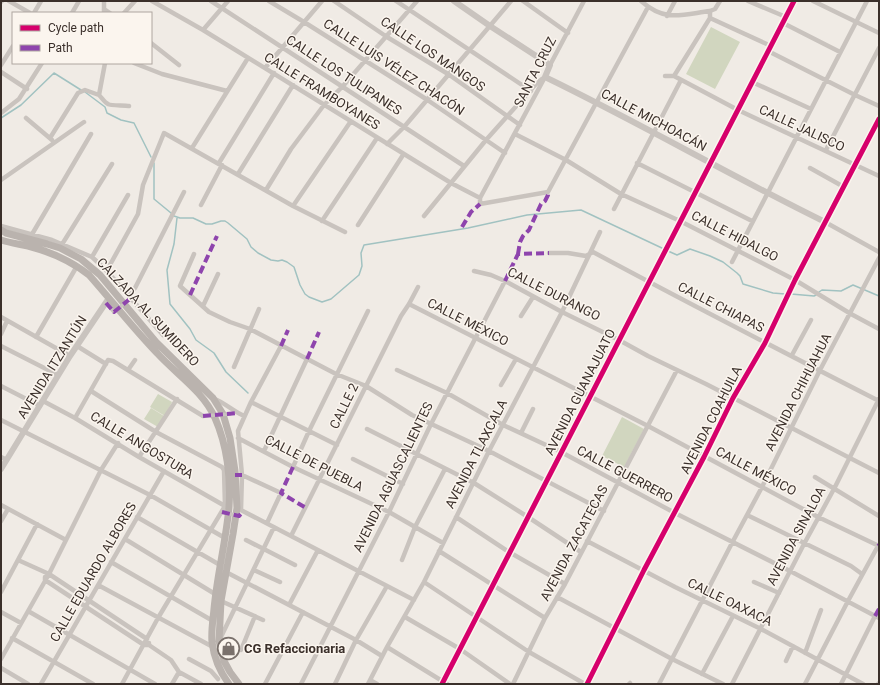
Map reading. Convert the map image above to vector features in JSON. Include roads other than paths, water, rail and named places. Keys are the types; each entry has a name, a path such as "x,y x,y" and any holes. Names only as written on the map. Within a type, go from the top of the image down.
{"main road":[{"name":"CALZADA AL SUMIDERO","path":"4,232 30,236 61,246 81,259 100,276 156,342 213,398 223,414 230,438 240,510 221,601 219,641 227,666 239,684"},
{"name":"CALZADA AL SUMIDERO","path":"1,240 49,252 77,266 89,275 108,301 157,353 190,384 215,417 221,434 227,462 229,488 225,538 215,594 212,635 213,647 220,676 229,684"}],"street":[{"path":"9,1 28,12"},
{"path":"35,12 41,1"},
{"path":"73,12 79,1"},
{"path":"104,1 104,11"},
{"path":"125,12 135,1"},
{"name":"CALLE FRAMBOYANES","path":"152,1 266,68 388,144 403,155 480,198"},
{"name":"CALLE LOS TULIPANES","path":"211,1 464,166"},
{"path":"203,30 228,1"},
{"name":"CALLE LUIS VÉLEZ CHACÓN","path":"269,1 426,99 505,153"},
{"path":"266,68 322,1"},
{"name":"CALLE LOS MANGOS","path":"334,1 387,37 448,74 506,117 520,125"},
{"path":"396,1 536,94"},
{"path":"266,190 291,150 324,105 387,37 417,1"},
{"path":"454,1 550,65"},
{"path":"388,144 510,1"},
{"path":"523,1 568,32"},
{"name":"SANTA CRUZ","path":"480,198 520,125 584,1"},
{"path":"641,1 648,7 667,16 710,11 715,9 720,1"},
{"path":"667,16 675,1"},
{"path":"748,1 786,17"},
{"name":"AVENIDA GUANAJUATO","path":"444,683 509,552 794,1"},
{"path":"813,1 879,33"},
{"path":"732,262 766,193 797,138 867,1"},
{"path":"480,198 480,204 548,192 648,7"},
{"path":"665,76 674,76 710,18 710,11"},
{"path":"710,18 769,48 826,80 879,106"},
{"path":"783,22 840,52"},
{"path":"152,44 179,65"},
{"path":"1,65 12,48"},
{"path":"826,150 879,48"},
{"path":"192,148 248,58"},
{"path":"1,113 19,100 41,64"},
{"path":"99,95 105,64"},
{"path":"137,64 162,74 227,91"},
{"path":"1,72 27,89"},
{"path":"201,206 221,164 274,74"},
{"name":"CALLE JALISCO","path":"674,76 738,110 879,176"},
{"path":"424,216 506,117 545,77"},
{"name":"CALLE MICHOACÁN","path":"545,77 597,102 879,252"},
{"path":"614,209 681,80"},
{"path":"752,82 811,109"},
{"path":"238,174 293,85"},
{"path":"50,138 78,93 85,90 99,95 107,104 111,106 128,106"},
{"path":"26,118 55,143"},
{"name":"AVENIDA COAHUILA","path":"586,684 733,398 765,343 795,280 879,119"},
{"path":"294,206 351,121"},
{"path":"1,180 84,122"},
{"path":"106,270 111,264 138,214 143,185 164,132 294,206 345,232"},
{"path":"1,226 30,236 91,134"},
{"name":"CALLE HIDALGO","path":"515,134 566,160 621,194 680,220 795,280 879,329"},
{"path":"322,221 377,138"},
{"path":"358,225 403,155"},
{"path":"637,163 752,221"},
{"path":"112,164 61,246 92,257 106,270 163,335"},
{"path":"810,168 844,187"},
{"path":"108,301 114,312 130,297 184,192"},
{"path":"92,257 128,195"},
{"name":"AVENIDA TLAXCALA","path":"369,682 424,582 474,484 489,451 562,312 600,232"},
{"name":"CALLE CHIAPAS","path":"549,253 568,252 586,256 593,252 765,343 792,355 879,400"},
{"path":"194,254 180,286 216,315 250,329 336,374 366,386 412,415 489,451 604,511"},
{"name":"AVENIDA CHIHUAHUA","path":"659,684 879,258"},
{"path":"36,337 77,266"},
{"name":"CALLE DURANGO","path":"474,271 491,275 505,281 562,312 879,473"},
{"path":"203,306 218,274"},
{"name":"AVENIDA AGUASCALIENTES","path":"301,684 403,484 431,424 505,281"},
{"name":"CALLE 2","path":"291,536 366,386 418,287"},
{"path":"521,316 533,296"},
{"name":"AVENIDA ITZANTÚN","path":"1,469 4,459 25,432 70,356 108,301"},
{"name":"CALLE MÉXICO","path":"409,304 648,426 818,517 879,546"},
{"path":"234,367 259,309"},
{"path":"293,468 336,374 368,311"},
{"path":"1,317 70,356"},
{"path":"792,355 811,320"},
{"path":"1,334 7,321"},
{"path":"1,346 58,375"},
{"path":"77,346 107,362 113,361 203,416 238,413"},
{"path":"222,512 239,516 242,475 238,431 251,402 281,346"},
{"path":"264,451 307,359"},
{"path":"501,385 516,359"},
{"path":"128,370 135,360"},
{"path":"75,418 107,362"},
{"name":"CALLE GUERRERO","path":"397,370 447,393 503,425 562,452 732,543 790,571 877,617"},
{"name":"AVENIDA ZACATECAS","path":"511,684 529,652 545,618 604,511 677,370"},
{"name":"CALLE ANGOSTURA","path":"1,386 75,418 139,457 227,506"},
{"path":"91,391 156,432 222,467 224,470 227,506 210,529 197,551 158,618 147,639 147,645 122,684"},
{"path":"213,398 224,402 244,416"},
{"path":"139,457 177,399"},
{"name":"AVENIDA SINALOA","path":"732,684 818,517 835,488 848,458 879,400"},
{"path":"251,402 337,445"},
{"path":"521,433 533,409"},
{"path":"1,420 150,495 225,538"},
{"path":"367,429 474,484 581,552"},
{"name":"CALLE DE PUEBLA","path":"238,438 293,468 389,512 443,543"},
{"path":"1,659 45,580 46,574 66,540 101,470 118,443"},
{"path":"353,459 403,484"},
{"path":"402,560 415,527 445,469"},
{"name":"CALLE EDUARDO ALBORES","path":"41,684 164,471"},
{"path":"242,475 281,493 267,523"},
{"path":"815,477 879,516"},
{"path":"1,505 66,540"},
{"path":"1,521 8,508"},
{"path":"240,510 414,600"},
{"path":"747,515 850,566 862,574"},
{"path":"137,517 220,565"},
{"path":"456,517 509,552 565,584"},
{"path":"1,592 37,524"},
{"path":"219,641 274,527"},
{"path":"125,539 215,594"},
{"path":"246,540 294,565"},
{"name":"CALLE OAXACA","path":"587,541 702,601 761,629 863,684"},
{"path":"806,684 862,574 879,546"},
{"path":"290,605 318,550"},
{"path":"439,550 545,618"},
{"path":"18,560 46,574 147,639"},
{"path":"111,562 213,621"},
{"path":"254,570 280,582"},
{"path":"226,572 304,612 382,656"},
{"path":"45,580 171,660 179,672 201,684"},
{"path":"424,582 529,652 586,684"},
{"path":"754,582 779,593"},
{"path":"98,584 213,647"},
{"path":"335,684 356,640 387,586"},
{"path":"557,597 672,659 723,684"},
{"path":"221,601 263,620"},
{"path":"804,653 821,610"},
{"path":"28,611 155,684"},
{"path":"1,612 21,623"},
{"path":"265,684 304,612"},
{"path":"241,650 255,616"},
{"path":"702,674 733,616"},
{"path":"405,617 460,649 511,684"},
{"path":"841,684 877,617"},
{"path":"12,638 53,663 93,684"},
{"path":"786,661 793,646"},
{"path":"387,647 444,683"},
{"path":"189,659 220,676 215,684"},
{"path":"1,668 28,684"},
{"path":"172,684 179,672"},
{"path":"369,682 377,684"}],"waterway":[{"path":"1,118 21,105 54,73 81,90"},
{"path":"85,92 105,107 107,113 121,120 134,123 151,157"},
{"path":"154,163 154,199 171,213"},
{"path":"174,216 180,218 193,218 206,224 225,221 247,239 251,247 258,253 271,260 282,260 294,267 300,285 305,294 322,302 331,299 359,275 362,266 361,253 364,245 468,228 527,215 581,210 664,249"},
{"path":"177,218 174,244 167,270 170,304 190,329 196,340 214,353 226,372 248,393"},
{"path":"668,251 677,255 690,249 710,256 723,262 737,273 743,284 773,293 785,294"},
{"path":"819,292 822,290 841,291 853,285 879,296"},
{"path":"791,294 816,295"}],"place":[{"name":"CG Refaccionaria","path":"229,648"}]}
